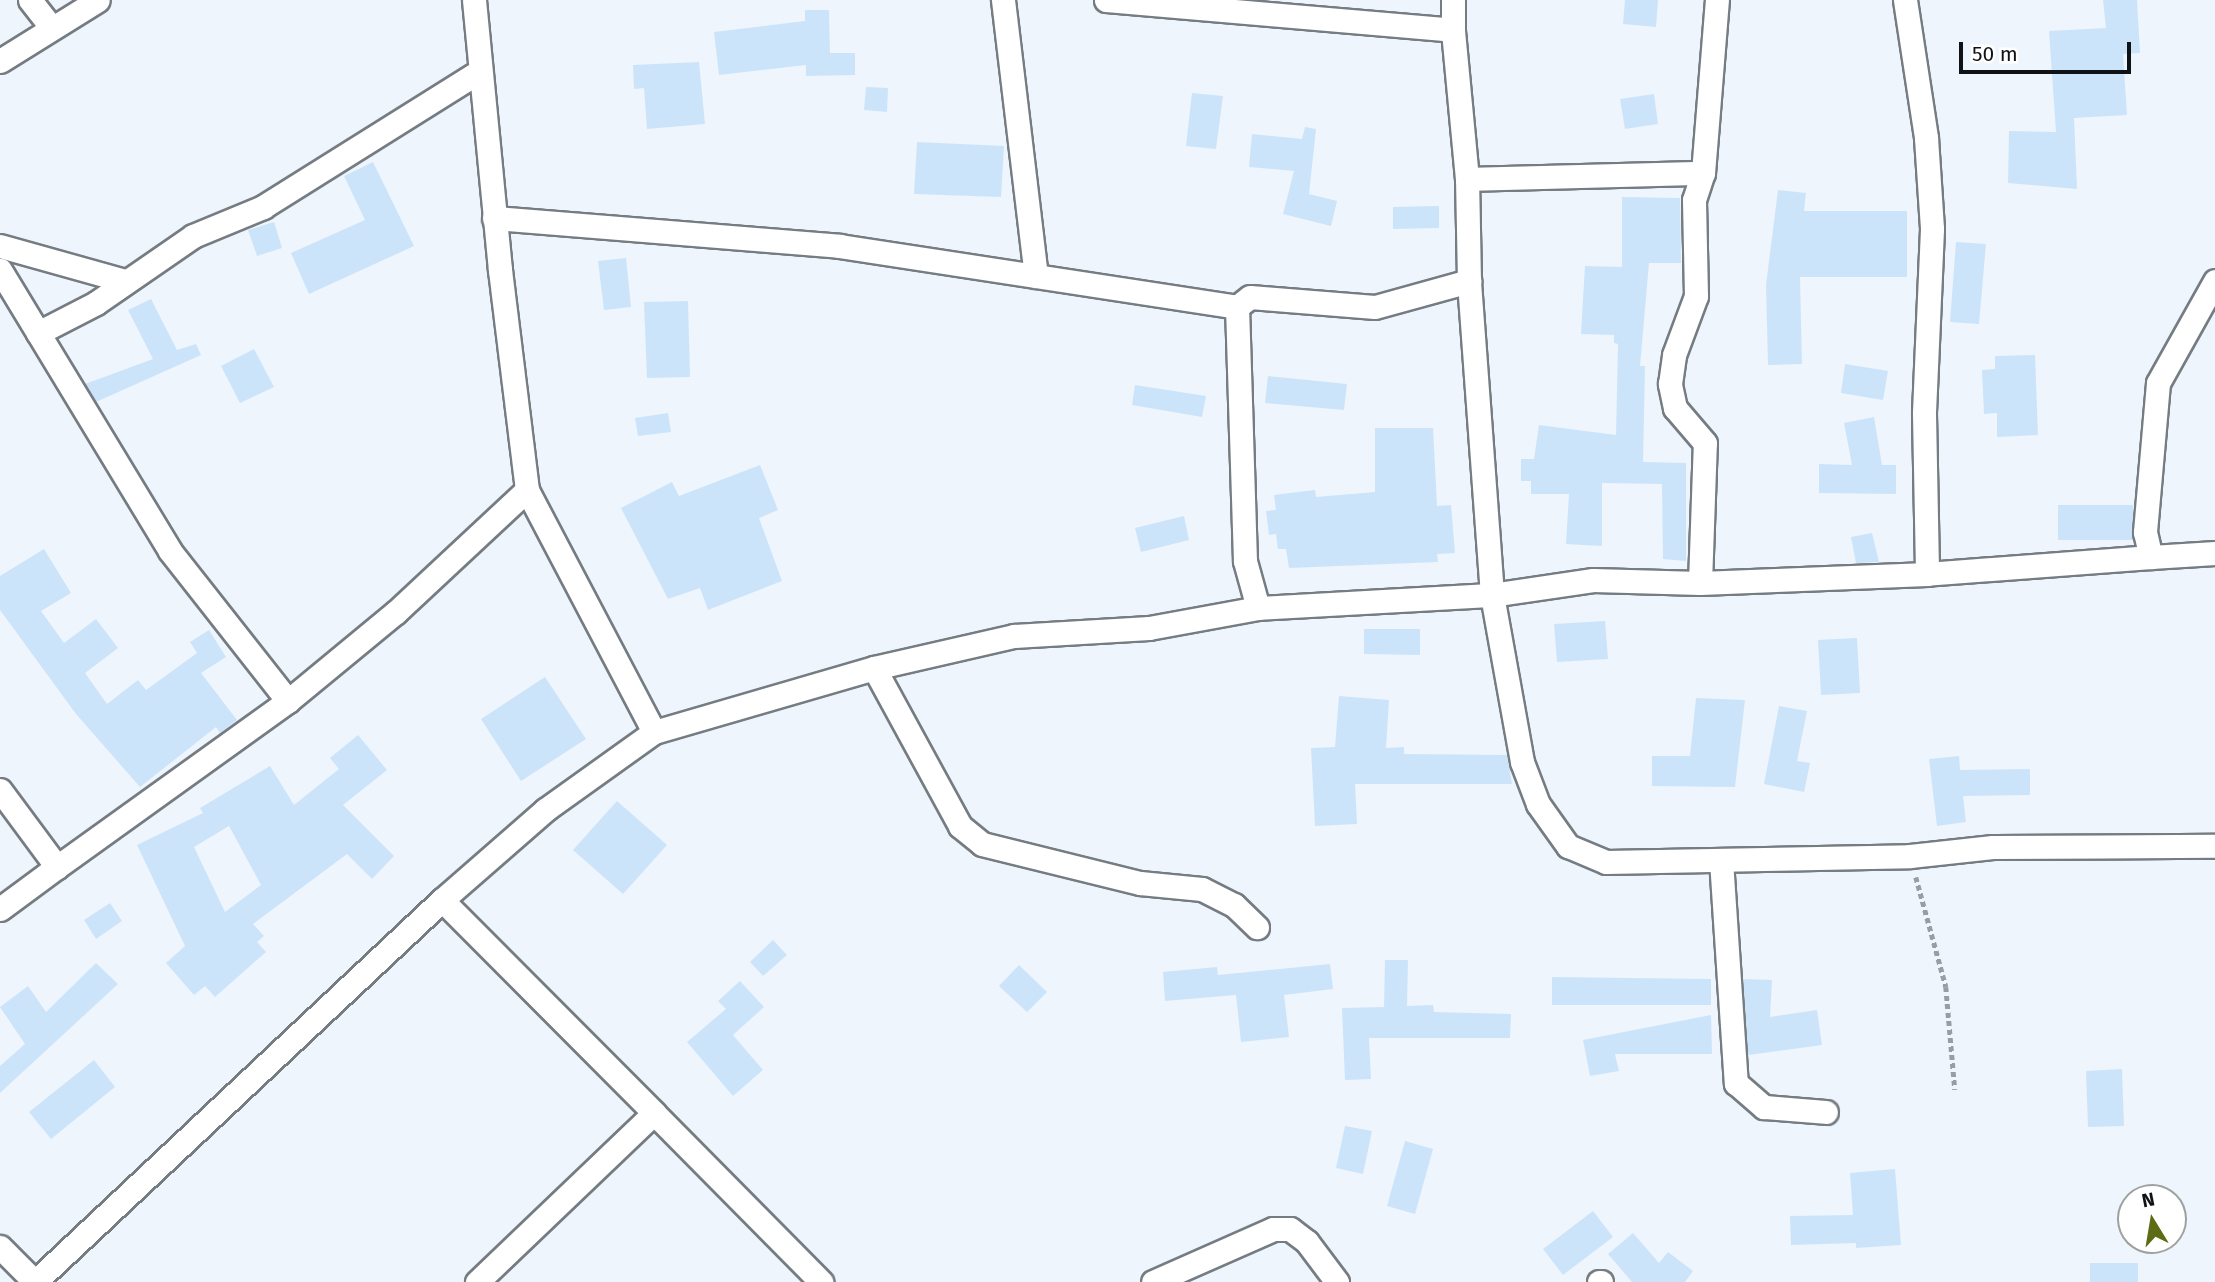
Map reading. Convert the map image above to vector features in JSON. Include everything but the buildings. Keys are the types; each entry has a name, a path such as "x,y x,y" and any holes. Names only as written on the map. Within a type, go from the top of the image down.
{"street":[{"path":"30,0 51,27"},
{"path":"0,61 98,0"},
{"path":"474,0 478,72 527,490 654,732"},
{"path":"1003,0 1036,276"},
{"path":"1106,0 1452,30"},
{"path":"1452,0 1452,30 1467,179 1469,281 1492,596 1522,762 1538,804 1568,846 1606,862 1910,856 1993,847 2215,846"},
{"path":"1700,583 1704,443 1675,408 1670,384 1674,355 1696,296 1694,200 1703,173 1717,0"},
{"path":"1905,0 1926,138 1932,229 1924,414 1927,574"},
{"path":"38,333 96,303 194,236 263,206 478,72"},
{"path":"1467,179 1703,173"},
{"path":"494,218 840,246 1237,307 1250,297 1375,307 1469,281"},
{"path":"0,246 125,281"},
{"path":"0,270 170,551 289,701"},
{"path":"2151,557 2145,532 2158,383 2215,281"},
{"path":"1237,307 1245,561 1258,608"},
{"path":"0,909 289,701 396,612 527,490"},
{"path":"0,1247 36,1281 442,900 545,810 654,732 874,668 1014,636 1149,628 1258,608 1492,596 1593,580 1700,583 1927,574 2215,553"},
{"path":"874,668 960,826 982,844 1127,880 1202,889 1234,905 1257,927"},
{"path":"0,790 57,867"},
{"path":"1721,860 1737,1083 1764,1107 1826,1112"},
{"path":"442,900 821,1282"},
{"path":"477,1282 654,1113"},
{"path":"1153,1282 1273,1229 1290,1229 1307,1242 1336,1282"}],"path":[{"path":"1910,856 1946,987 1955,1090"}]}
